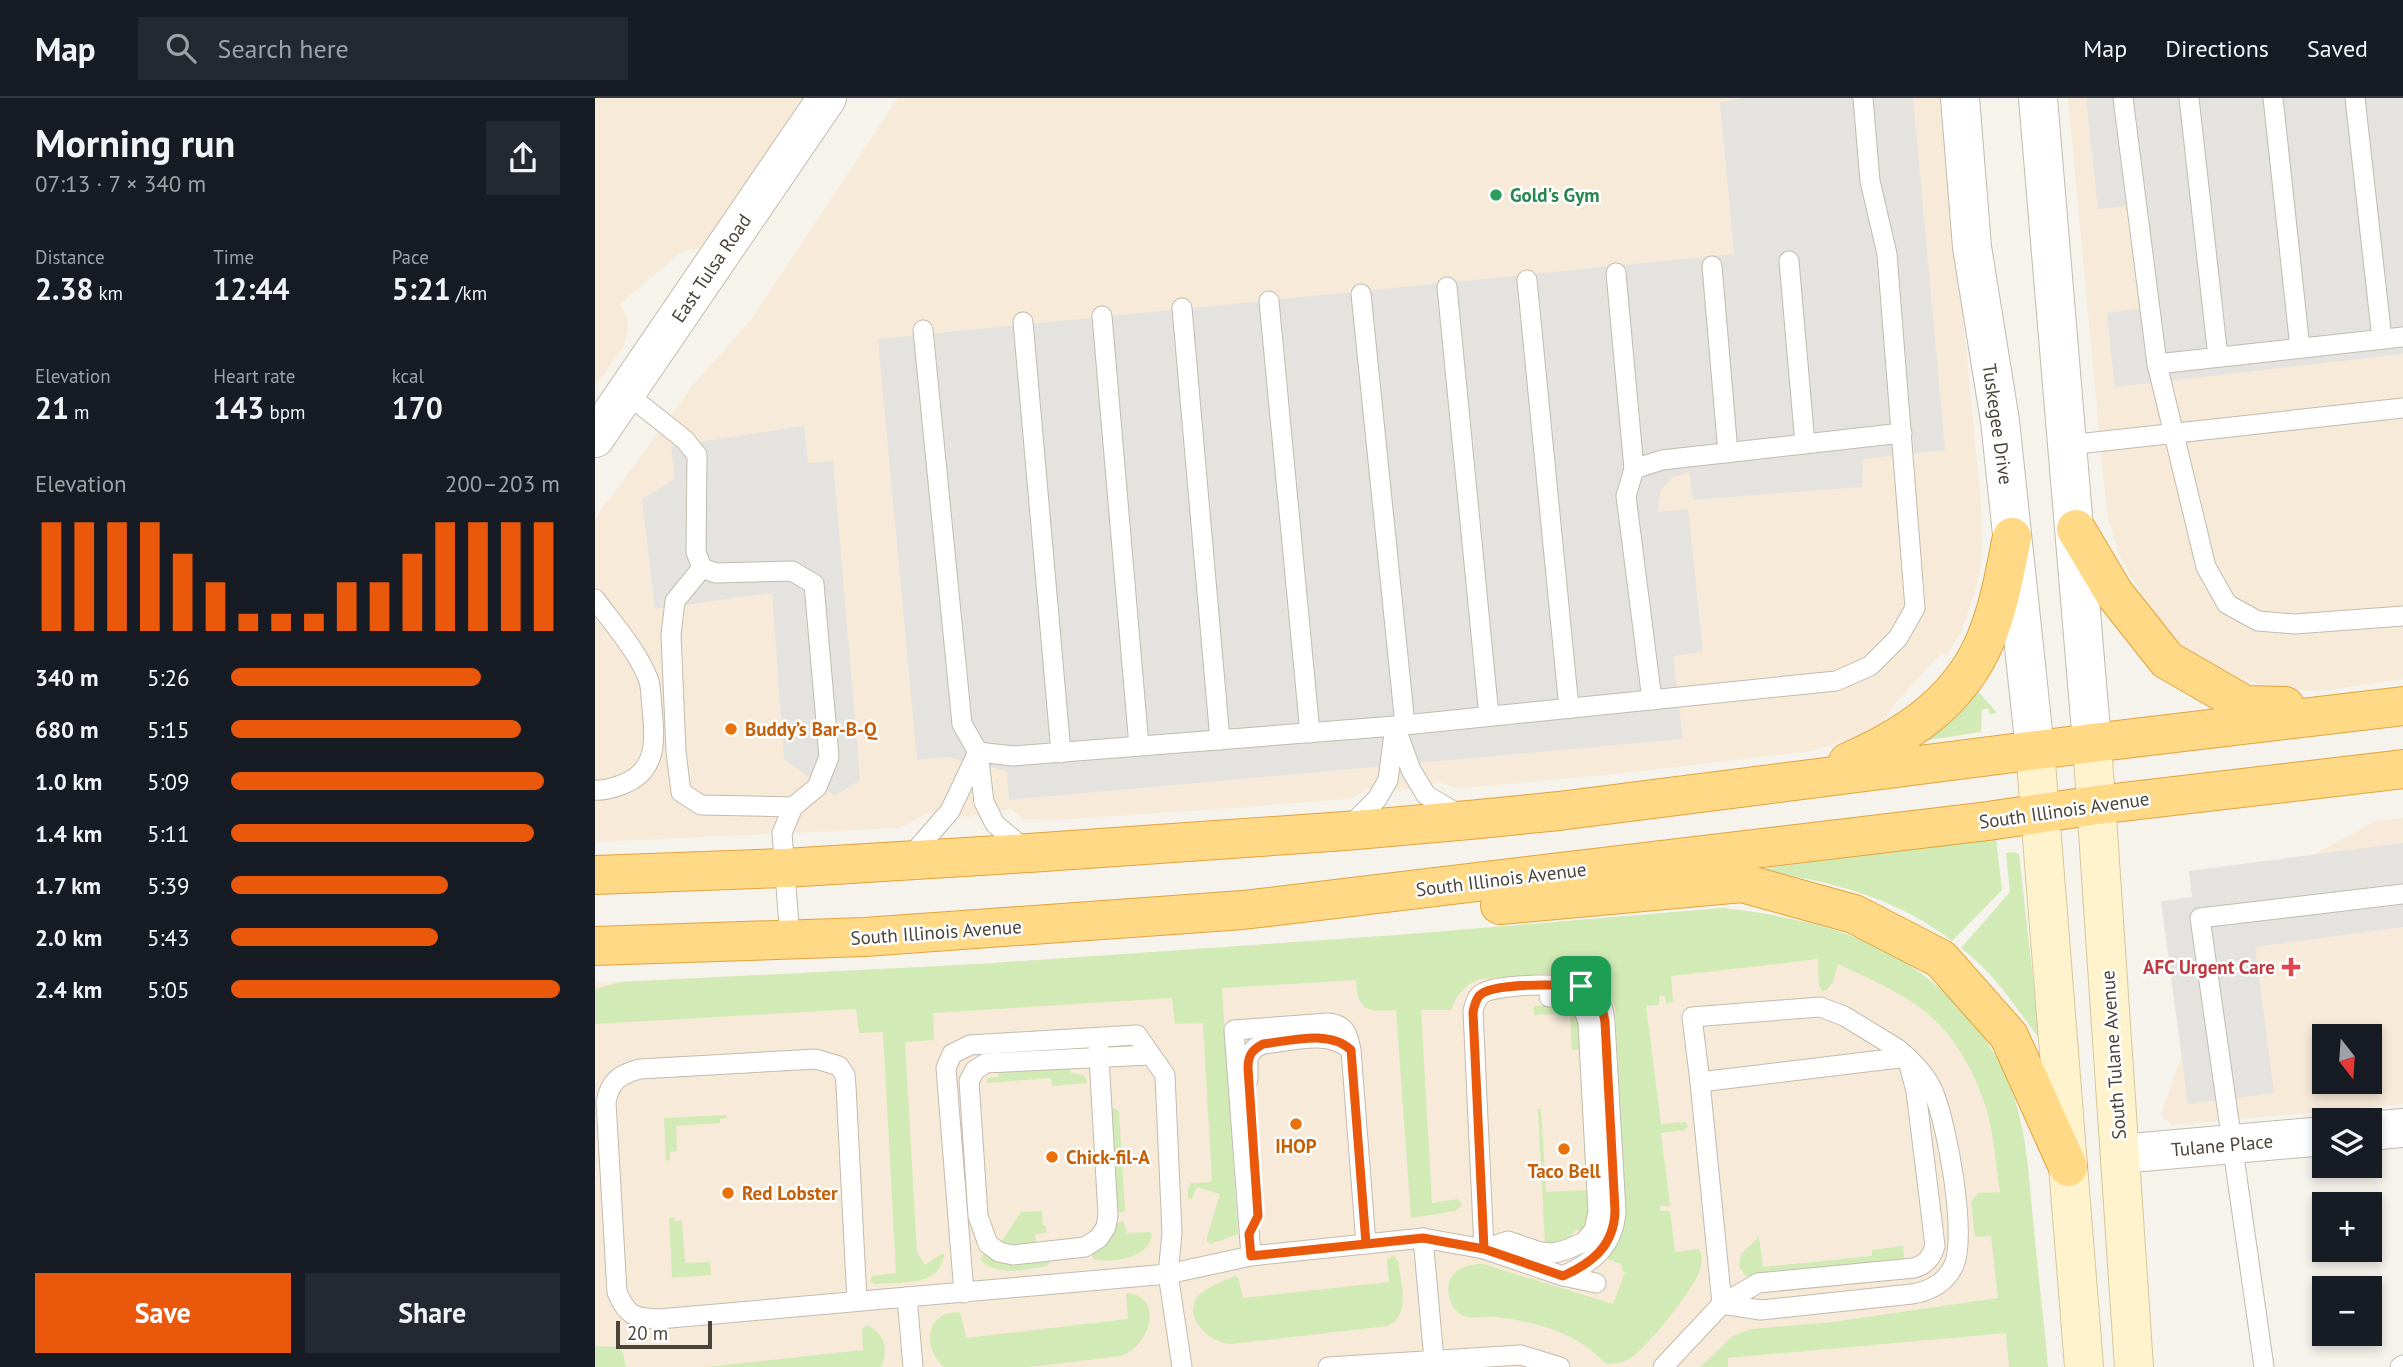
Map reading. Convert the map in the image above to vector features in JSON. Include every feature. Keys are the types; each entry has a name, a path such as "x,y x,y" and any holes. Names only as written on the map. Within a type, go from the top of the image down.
{"highway":[{"path":"2076,529 2114,593 2167,660 2245,705 2394,707"},
{"path":"1811,778 1881,748 1912,730 1942,704 1967,674 1985,642 1997,607 2012,537"},
{"path":"595,875 785,868 1029,853 1469,820 2394,707"},
{"name":"South Illinois Avenue","path":"595,946 865,937 1243,910 1988,821 2097,804 2403,769"},
{"path":"1243,910 1373,916 1742,883 1854,915 1941,959 2009,1035 2069,1167"},
{"path":"595,966 620,954 685,944"}],"main road":[{"name":"South Tulane Avenue","path":"2092,743 2134,1367"},
{"path":"2035,750 2084,1367"}],"street":[{"name":"East Tulsa Road","path":"595,438 827,98"},
{"name":"Tuskegee Drive","path":"1960,98 1972,247 2000,421 2035,750"},
{"path":"2038,98 2092,743"},
{"path":"2382,1130 2403,1128"},
{"name":"Tulane Place","path":"2120,1154 2312,1137"}],"lane":[{"path":"978,752 1013,756 1400,725 1836,681 1870,666 1898,638 1915,608 1887,254 1870,181 1863,98"},
{"path":"2123,98 2157,364 2206,567 2227,604 2258,621 2295,624 2403,616"},
{"path":"2189,98 2218,357"},
{"path":"2273,98 2300,348"},
{"path":"2355,98 2382,339"},
{"path":"1789,261 1805,444"},
{"path":"1712,266 1728,453"},
{"path":"1616,273 1634,468 1626,496 1652,700"},
{"path":"1527,280 1569,708"},
{"path":"1447,287 1489,716"},
{"path":"1361,294 1400,725 1411,770 1426,795 1469,820"},
{"path":"1269,301 1310,733"},
{"path":"1182,308 1220,740"},
{"path":"1102,316 1139,746"},
{"path":"1023,322 1061,752"},
{"path":"923,330 962,724 978,752 984,802 995,824 1029,853"},
{"path":"2157,364 2403,337"},
{"path":"626,393 685,440 697,455 696,552 702,568"},
{"path":"2068,445 2403,408"},
{"path":"1634,468 1662,460 1902,433"},
{"path":"702,568 716,572 792,570 814,584 829,757 817,787 793,807 782,833 790,940"},
{"path":"702,568 675,601 671,635 675,751 681,792 701,805 793,807"},
{"path":"595,790 619,786 635,779 648,766 653,750 654,726 649,682 632,651 596,604"},
{"path":"1345,831 1377,799 1388,780 1400,725"},
{"path":"908,860 950,811 978,752"},
{"path":"2264,1367 2200,918 2403,894"},
{"path":"1484,1249 1473,1012 1477,997 1486,991 1504,987 1581,986 1593,991 1603,1010 1615,1225 1594,1260 1563,1276"},
{"path":"1473,1012 1501,1000 1561,996 1572,998 1581,1005 1588,1023 1598,1212 1594,1230 1584,1242 1569,1249 1554,1253 1541,1252 1508,1241 1484,1249"},
{"path":"1820,1007 1844,1016 1907,1057 1926,1077 1935,1097 1950,1160 1958,1244 1955,1263 1938,1285 1925,1292 1761,1310 1722,1304 1692,1017 1820,1007"},
{"path":"1251,1256 1234,1030 1329,1023 1338,1024 1345,1029 1351,1050 1366,1244"},
{"path":"1098,1047 1108,1214 1106,1227 1099,1238 1085,1247 1013,1255 999,1252 988,1244 978,1216 969,1081 975,1070 986,1063 1098,1047 1137,1035 1165,1075 1172,1233 1168,1274 1182,1367"},
{"path":"1249,1234 1258,1216 1248,1057 1255,1048 1263,1044 1310,1039 1328,1038 1342,1041 1351,1050"},
{"path":"964,1293 946,1068 948,1060 952,1054 970,1045 1098,1047"},
{"path":"1700,1082 1907,1057"},
{"path":"1663,1367 1722,1304 1758,1283 1914,1268 1924,1264 1930,1257 1935,1246 1916,1091 1907,1057"},
{"path":"857,1301 846,1086 845,1075 839,1066 816,1059 654,1068 625,1073 614,1079 606,1102 618,1292 630,1315 643,1318 659,1319 1168,1274 1251,1256 1423,1238 1484,1249 1563,1276 1596,1283"},
{"path":"1423,1238 1434,1360"},
{"path":"907,1297 913,1367"},
{"path":"1328,1367 1521,1355 1560,1367"}],"shaded area":[{"path":"595,98 817,98 704,247 680,253 620,304 628,327 624,346 595,386"},
{"path":"898,98 1942,98 1981,503 1982,554 1978,582 1961,632 1946,656 1941,653 1894,705 1883,722 1858,737 1812,751 1625,773 1464,788 1454,788 1438,781 1430,786 1401,790 1365,789 1354,798 1347,799 1220,809 1055,820 1023,819 1011,809 969,817 927,813 900,828 595,842 595,519 693,385 750,321"},
{"path":"1744,98 1913,98 1945,450 1863,459 1862,487 1693,500 1689,472 1672,478 1661,490 1658,512 1688,509 1703,652 1673,656 1683,739 1009,800 1007,771 947,757 917,760 878,339 1734,254 1720,102"},
{"path":"2068,98 2403,98 2403,679 2306,691 2258,684 2237,677 2191,652 2163,628 2126,568 2108,518"},
{"path":"2086,98 2403,98 2403,354 2115,387 2107,313 2159,306 2147,204 2098,209"},
{"path":"804,426 808,463 833,461 860,780 835,796 784,759 772,593 655,609 642,499 675,479 671,446"},
{"path":"2403,818 2403,1104 2312,1108 2312,1112 2172,1125 2161,1115 2237,897 2375,821"},
{"path":"2403,843 2403,927 2255,947 2274,1093 2188,1104 2161,901 2192,897 2189,871"},
{"path":"1723,908 1770,914 1841,932 1943,990 2004,1072 2016,1102 2026,1151 2048,1367 595,1367 595,983 979,964 1398,935"}],"green space":[{"path":"1976,689 1997,713 1990,714 1988,708 1982,710 1981,732 1922,741"},
{"path":"1996,839 2002,890 1952,941 1910,914 1864,894 1766,872 1766,868"},
{"path":"2006,853 2019,854 2039,1034 2037,1036 1993,978 1961,948 2010,892"},
{"path":"1723,908 1789,918 1850,935 1878,947 1932,982 1974,1024 2006,1077 2021,1123 2048,1367 2009,1367 2006,1333 1728,1358 1728,1367 1700,1367 1733,1336 1751,1329 1832,1322 1998,1298 1991,1236 1975,1237 1971,1202 1978,1193 2000,1192 1989,1121 1983,1098 1971,1071 1938,1023 1896,992 1838,964 1833,982 1827,990 1822,991 1819,985 1818,959 1671,976 1673,1001 1666,1004 1665,996 1659,996 1659,1005 1646,1006 1661,1124 1685,1122 1688,1126 1685,1130 1661,1133 1670,1206 1660,1206 1660,1211 1670,1211 1675,1252 1699,1249 1702,1262 1689,1290 1640,1351 1629,1359 1610,1364 1606,1364 1583,1344 1542,1326 1497,1317 1464,1316 1456,1311 1448,1290 1450,1279 1459,1269 1483,1264 1613,1304 1625,1272 1621,1270 1622,1264 1607,1259 1622,1234 1625,1213 1615,1008 1607,990 1593,977 1555,973 1481,979 1462,990 1451,1010 1421,1010 1432,1203 1458,1199 1462,1205 1455,1211 1411,1218 1396,1010 1378,1011 1366,1008 1359,998 1356,980 1222,988 1238,1234 1211,1244 1207,1242 1207,1237 1220,1194 1197,1187 1192,1199 1188,1198 1191,1183 1212,1182 1203,1023 1175,1024 1172,998 933,1013 934,1040 905,1042 917,1253 925,1265 944,1254 936,1272 927,1277 917,1281 875,1284 870,1281 872,1276 896,1273 883,1032 859,1033 856,1009 595,1024 595,989 621,982 979,964 1398,935"},
{"path":"1563,1005 1578,1013 1581,1049 1572,1050 1570,1013 1534,1015 1534,1006"},
{"path":"1070,1067 1071,1073 1084,1075 1087,1083 1052,1086 1051,1078 986,1083 988,1078 998,1077 998,1072"},
{"path":"1114,1108 1119,1111 1125,1210 1122,1213 1118,1212 1116,1206 1111,1111"},
{"path":"1538,1109 1541,1109 1546,1192 1586,1190 1588,1196 1584,1227 1581,1232 1577,1229 1570,1237 1573,1240 1565,1244 1545,1244"},
{"path":"727,1115 727,1118 720,1119 720,1123 676,1126 677,1151 670,1152 670,1160 666,1161 664,1118"},
{"path":"1042,1211 1046,1233 1035,1234 1036,1243 1016,1246 1001,1242 1021,1212"},
{"path":"669,1218 682,1221 685,1263 710,1262 711,1275 672,1278"},
{"path":"1123,1221 1127,1233 1152,1234 1145,1249 1119,1260 1093,1259 1092,1255 1115,1224"},
{"path":"1759,1237 1763,1267 1872,1256 1872,1250 1903,1246 1905,1262 1853,1267 1853,1263 1844,1264 1844,1268 1746,1276 1739,1267 1741,1254"},
{"path":"984,1253 1003,1263 1048,1260 1050,1263 1046,1266 1012,1271 995,1269 980,1260"},
{"path":"1392,1255 1398,1260 1403,1297 1400,1314 1388,1326 1231,1344 1206,1334 1195,1319 1194,1302 1200,1294 1235,1276 1238,1277 1243,1298 1389,1282 1387,1260"},
{"path":"1126,1293 1138,1296 1146,1302 1149,1321 1140,1342 1121,1356 1029,1367 944,1367 932,1350 930,1341 934,1324 948,1314 959,1312 966,1338 1128,1319"},
{"path":"867,1325 878,1333 884,1343 885,1354 881,1367 706,1367 863,1350 862,1329"},
{"path":"595,1346 618,1347 623,1353 626,1367 595,1367"}],"place":[{"name":"Gold's Gym","path":"1496,195"},
{"name":"Buddy’s Bar-B-Q","path":"731,729"},
{"name":"AFC Urgent Care","path":"2291,967"},
{"name":"IHOP","path":"1296,1124"},
{"name":"Taco Bell","path":"1564,1149"},
{"name":"Chick-fil-A","path":"1052,1157"},
{"name":"Red Lobster","path":"728,1193"}],"route":[{"path":"1581,986 1504,987 1486,991 1477,997 1473,1012 1484,1249 1423,1238 1366,1244 1351,1050 1342,1041 1328,1038 1263,1044 1255,1048 1248,1057 1258,1216 1249,1234 1251,1256 1366,1244 1423,1238 1484,1249 1563,1276 1594,1260 1610,1237 1615,1225 1615,1211 1605,1022 1600,1000 1593,991 1581,986"}]}
